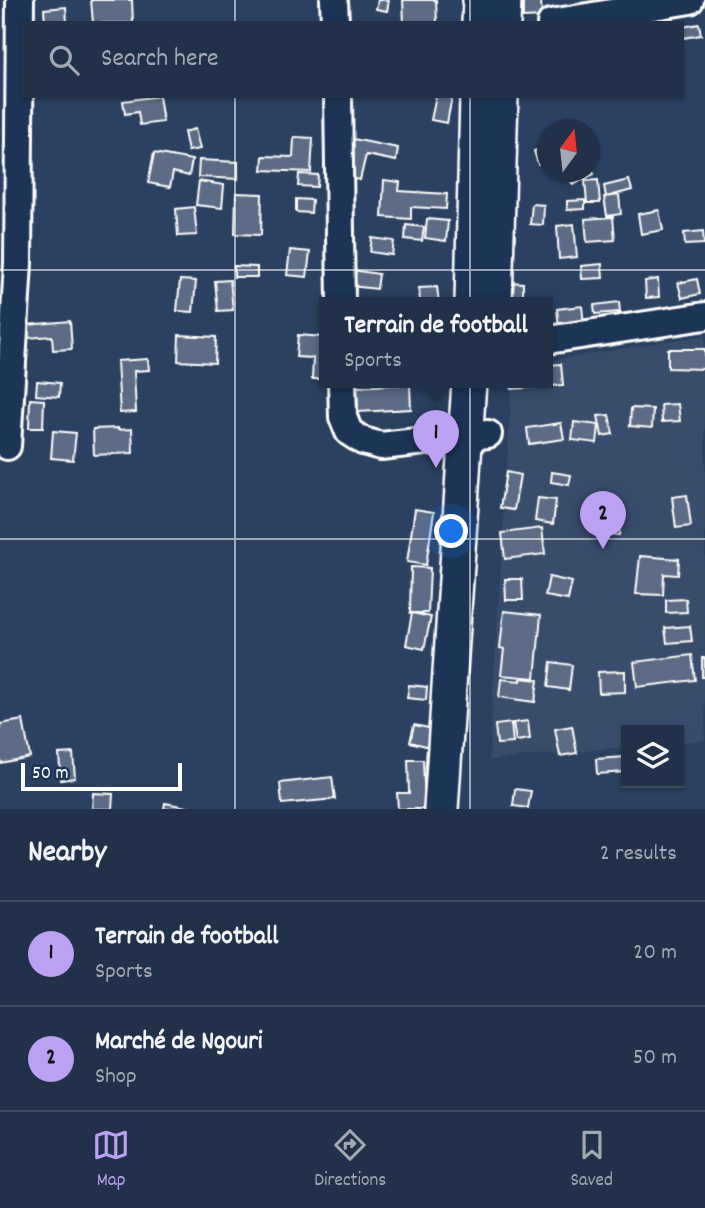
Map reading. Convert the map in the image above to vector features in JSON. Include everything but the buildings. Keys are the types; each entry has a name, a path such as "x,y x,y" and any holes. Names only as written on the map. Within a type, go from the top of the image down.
{"main road":[{"path":"479,21 480,0"},
{"path":"503,21 505,0"},
{"path":"472,297 477,98"},
{"path":"495,297 501,98"},
{"path":"464,809 477,434 469,388"},
{"path":"441,809 477,434 490,388"}],"street":[{"path":"7,446 18,263 17,98 20,0"},
{"path":"334,0 335,21"},
{"path":"563,21 690,0"},
{"path":"338,98 341,297"},
{"path":"553,339 705,316"},
{"path":"342,388 343,417 349,432 363,441 381,446 477,434"}],"shaded area":[{"path":"705,335 705,740 684,742 684,725 621,725 621,747 489,760 512,388 553,388 553,360"}],"place":[{"name":"Terrain de football","path":"436,468"},
{"name":"Marché de Ngouri","path":"603,549"}]}
